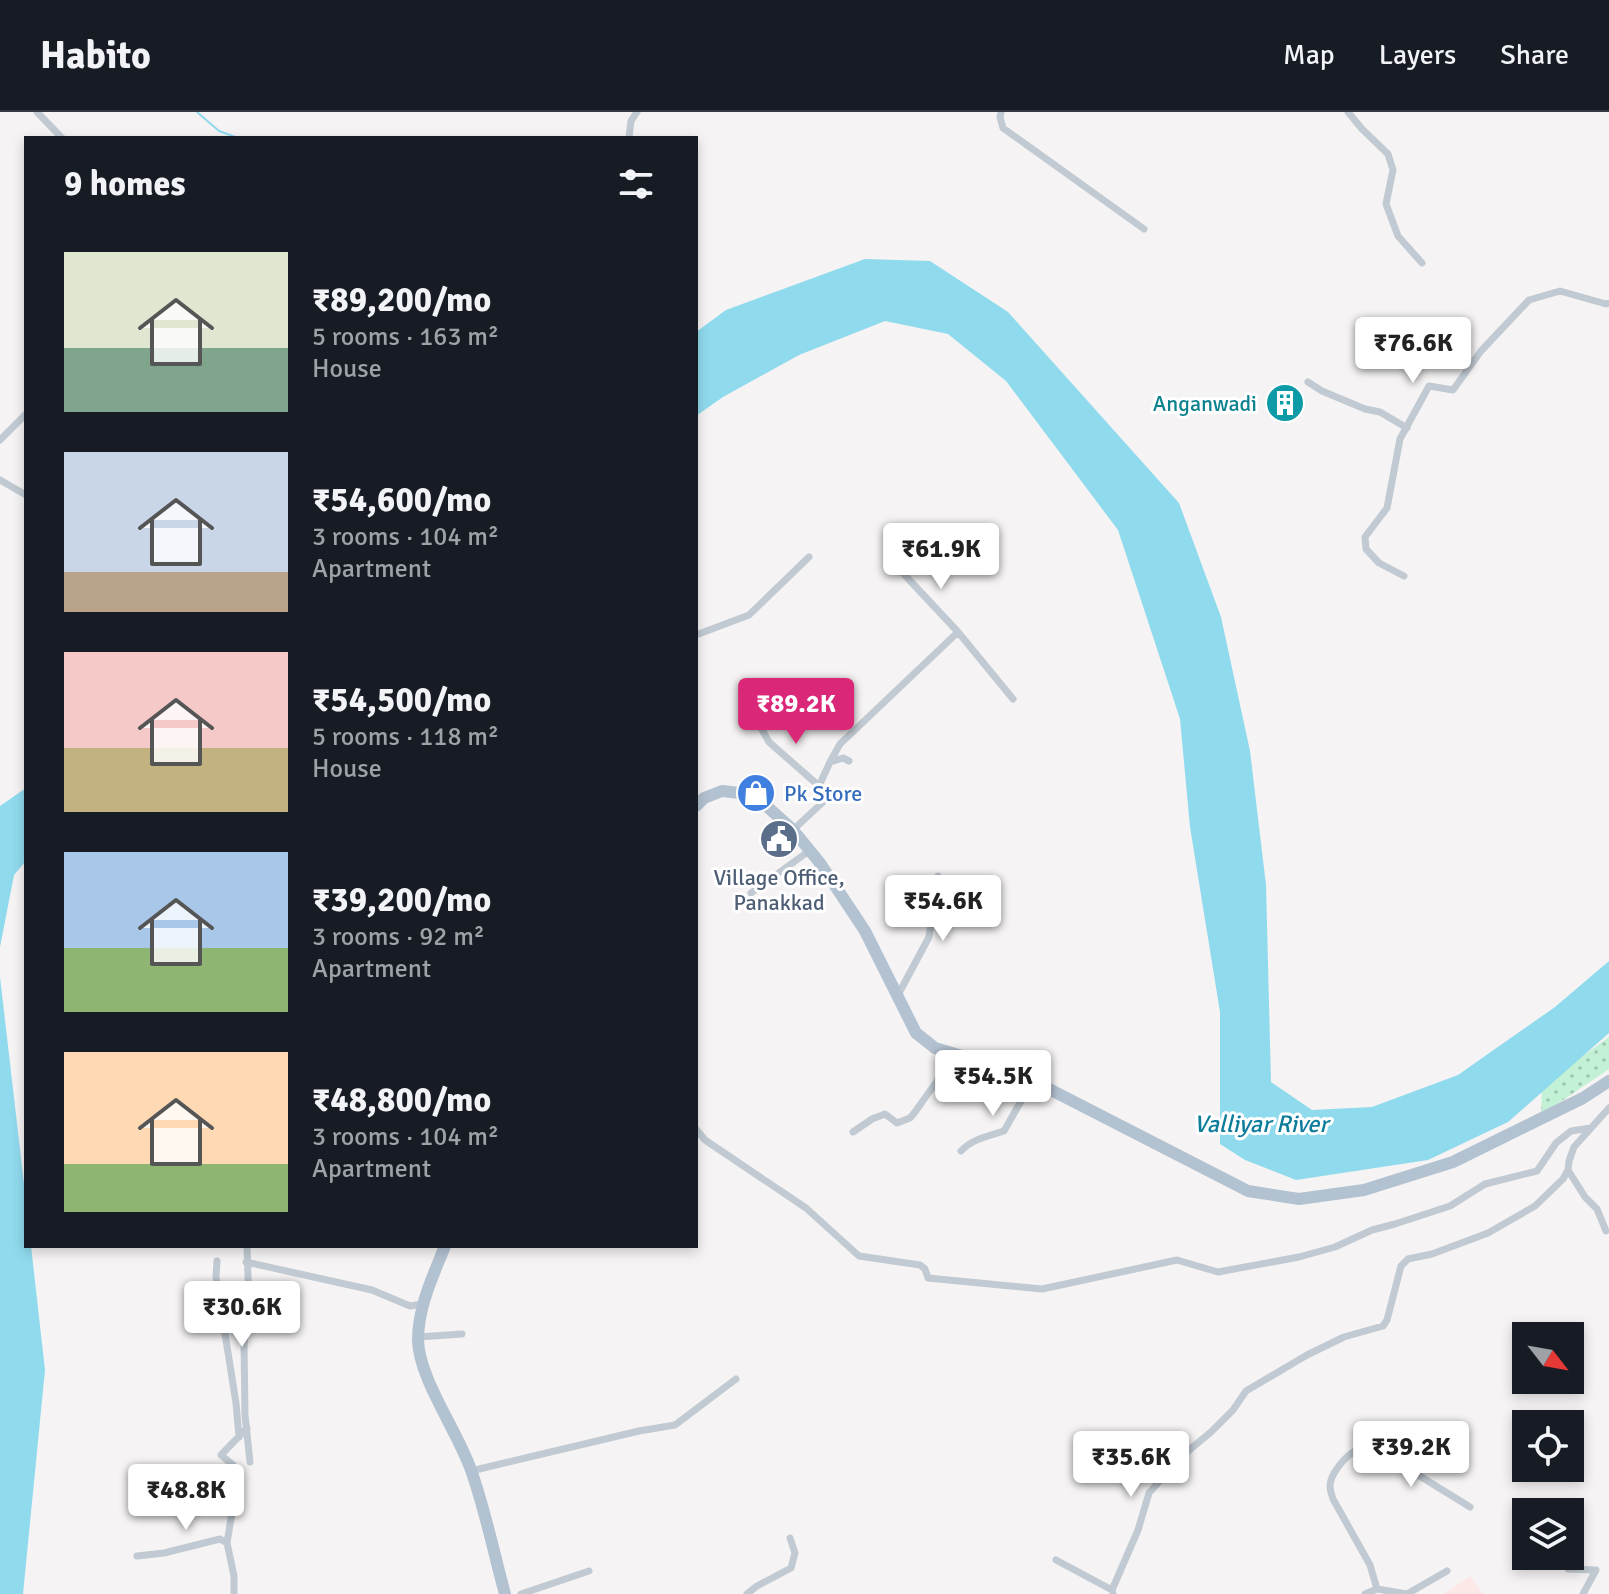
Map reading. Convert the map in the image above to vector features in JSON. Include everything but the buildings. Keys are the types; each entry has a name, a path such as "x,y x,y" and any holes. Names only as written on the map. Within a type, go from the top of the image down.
{"main road":[{"path":"698,804 704,798 722,791 749,794 793,830 820,863 865,931 916,1033 935,1048 1016,1072 1248,1191 1299,1199 1364,1190 1453,1162 1583,1098 1609,1081"},
{"path":"444,1248 422,1304 418,1337 420,1358 471,1471 505,1594"}],"street":[{"path":"37,112 60,136"},
{"path":"629,136 631,121 637,112"},
{"path":"1001,112 1003,128 1144,229"},
{"path":"1348,112 1388,154 1393,170 1386,204 1398,236 1422,263"},
{"path":"1404,576 1379,563 1366,549 1365,537 1387,508 1400,439 1429,386 1453,390 1481,351 1529,300 1560,291 1609,303"},
{"path":"1308,382 1365,409 1380,412 1407,428"},
{"path":"0,440 24,416"},
{"path":"0,480 24,494"},
{"path":"698,634 749,615 809,557"},
{"path":"901,571 958,632 1013,699"},
{"path":"819,786 840,744 958,632"},
{"path":"756,719 769,742 819,786 824,801 793,830"},
{"path":"830,762 843,758 849,761"},
{"path":"751,893 809,851"},
{"path":"898,995 929,937 938,876"},
{"path":"853,1132 885,1114 897,1123 910,1118 952,1054"},
{"path":"961,1151 977,1139 1004,1131 1033,1080"},
{"path":"1056,1560 1112,1592 1138,1530 1149,1493 1182,1456 1233,1410 1246,1391 1344,1337 1383,1326 1401,1266 1408,1259 1432,1254 1496,1228 1535,1206 1568,1170 1574,1147 1609,1108"},
{"path":"698,1131 705,1140 806,1208 859,1256 920,1265 928,1278 1042,1289 1177,1260 1218,1272 1335,1247 1372,1230 1450,1206 1485,1184 1537,1171 1556,1143 1571,1131 1591,1128"},
{"path":"1568,1170 1585,1197 1597,1209 1606,1231"},
{"path":"247,1248 249,1306 244,1344 250,1462"},
{"path":"217,1261 216,1277 239,1437"},
{"path":"246,1262 372,1290 410,1306 422,1304"},
{"path":"418,1337 462,1334"},
{"path":"471,1471 675,1425 736,1379"},
{"path":"234,1594 234,1576 227,1543 237,1482 233,1465 221,1455 247,1428"},
{"path":"1379,1592 1370,1565 1330,1489 1337,1468 1349,1456 1356,1451 1370,1450 1385,1465 1410,1470 1470,1507"},
{"path":"747,1594 791,1568 795,1553 790,1538"},
{"path":"137,1556 164,1553 220,1539 227,1543"},
{"path":"1583,1594 1596,1570 1584,1570"},
{"path":"521,1594 589,1571"},
{"path":"1365,1594 1407,1594 1447,1571"}],"shaded area":[{"path":"1470,1576 1483,1594 1444,1594"}],"green space":[{"path":"1609,1037 1609,1069 1541,1115 1542,1086"}],"water":[{"name":"Valliyar River","path":"865,259 930,261 1008,312 1179,503 1221,617 1250,751 1266,885 1271,1082 1312,1110 1372,1107 1458,1075 1555,1007 1609,961 1609,1033 1508,1122 1428,1160 1296,1180 1245,1160 1220,1144 1220,1012 1190,827 1180,719 1118,530 1006,381 948,334 885,321 799,355 723,397 698,415 698,331 726,310"},
{"path":"24,789 24,863 14,875 0,947 0,806"},
{"path":"0,977 24,1184 24,1248 31,1248 45,1370 23,1594 0,1594"}],"waterway":[{"path":"197,112 219,131 233,136"}],"place":[{"name":"Anganwadi","path":"1285,403"},
{"name":"Pk Store","path":"756,793"},
{"name":"Village Office, Panakkad","path":"779,839"}]}
